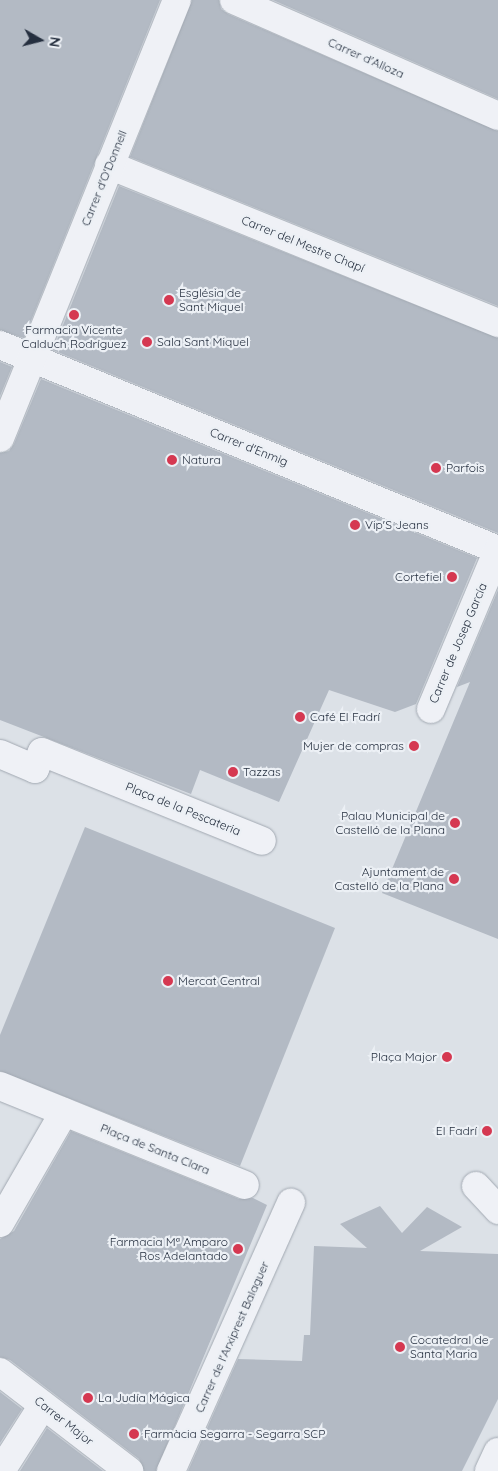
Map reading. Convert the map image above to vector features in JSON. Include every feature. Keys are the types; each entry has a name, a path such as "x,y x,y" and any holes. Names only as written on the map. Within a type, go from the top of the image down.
{"street":[{"name":"Carrer d'O'Donnell","path":"0,438 177,0"},
{"name":"Carrer d'Alloza","path":"234,0 498,116"},
{"name":"Carrer del Mestre Chapí","path":"109,165 498,324"},
{"name":"Carrer d'Enmig","path":"0,344 498,550"},
{"name":"Carrer de Josep García","path":"431,709 498,550"},
{"name":"Plaça de la Pescateria","path":"0,754 35,769 42,752 262,841"},
{"name":"Plaça de Santa Clara","path":"0,1086 246,1185"},
{"path":"0,1223 64,1112"},
{"path":"476,1186 498,1210"},
{"name":"Carrer de l'Arxiprest Balaguer","path":"171,1471 291,1203"},
{"name":"Carrer Major","path":"0,1372 129,1471"},
{"path":"1,1471 43,1405"},
{"path":"488,1471 498,1452"}],"building":[{"path":"0,0 160,0 24,338 0,330"},
{"path":"192,0 219,0 221,9 228,14 498,131 498,306 130,157"},
{"path":"273,0 498,0 498,99"},
{"path":"119,186 498,338 498,533 53,350"},
{"path":"0,362 12,367 0,396"},
{"path":"41,379 477,558 416,704 395,712 329,690 279,802 200,770 191,794 0,720 0,453 9,451 14,444"},
{"name":"Palau Municipal de Castelló de la Plana","path":"498,590 498,939 382,893 470,682 457,687"},
{"name":"Mercat Central","path":"85,827 335,928 240,1166 0,1071 0,1035"},
{"path":"71,1131 239,1199 253,1198 267,1205 156,1471 144,1471 139,1459 10,1360 0,1357 0,1239 14,1231"},
{"name":"Cocatedral de Santa Maria","path":"380,1206 402,1233 427,1207 462,1227 420,1251 498,1254 498,1399 462,1471 188,1471 238,1359 302,1361 304,1335 310,1335 314,1246 367,1248 340,1224"},
{"path":"0,1392 22,1409 0,1443"},
{"path":"47,1428 103,1471 20,1471"}],"place":[{"name":"Església de Sant Miquel","path":"169,300"},
{"name":"Farmacia Vicente Calduch Rodríguez","path":"74,315"},
{"name":"Sala Sant Miquel","path":"147,342"},
{"name":"Natura","path":"172,460"},
{"name":"Parfois","path":"436,468"},
{"name":"Vip'S Jeans","path":"355,525"},
{"name":"Cortefiel","path":"452,577"},
{"name":"Café El Fadrí","path":"300,717"},
{"name":"Mujer de compras","path":"414,746"},
{"name":"Tazzas","path":"233,772"},
{"name":"Palau Municipal de Castelló de la Plana","path":"455,823"},
{"name":"Ajuntament de Castelló de la Plana","path":"454,879"},
{"name":"Mercat Central","path":"168,981"},
{"name":"Plaça Major","path":"447,1057"},
{"name":"El Fadrí","path":"487,1131"},
{"name":"Farmacia Mª Amparo Ros Adelantado","path":"238,1249"},
{"name":"Cocatedral de Santa Maria","path":"400,1347"},
{"name":"La Judía Mágica","path":"88,1398"},
{"name":"Farmàcia Segarra - Segarra SCP","path":"134,1434"}]}
